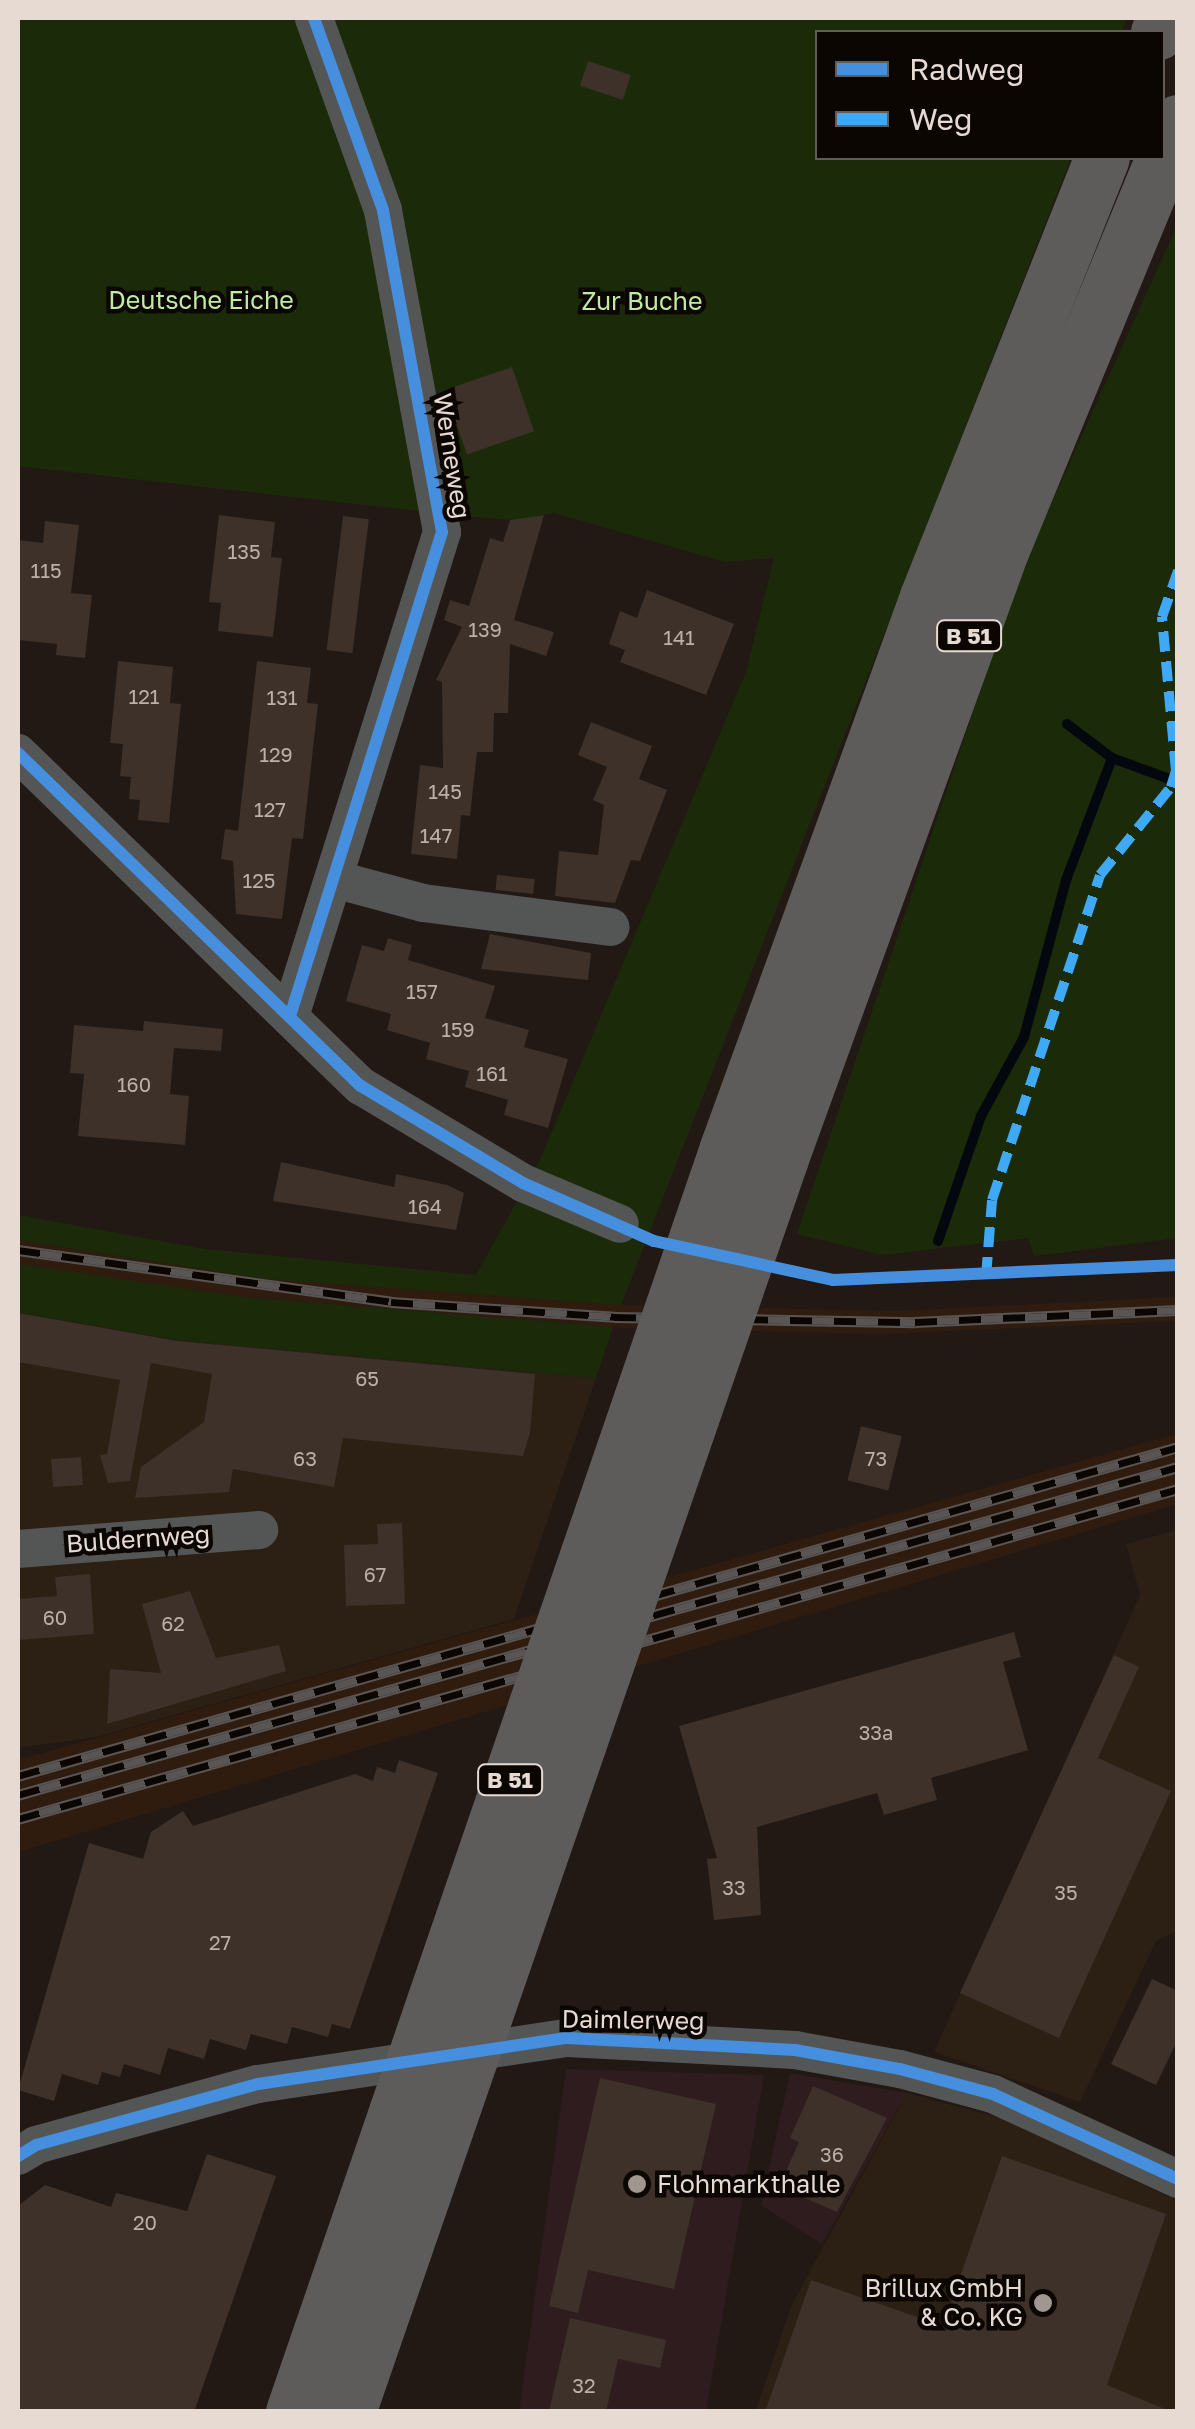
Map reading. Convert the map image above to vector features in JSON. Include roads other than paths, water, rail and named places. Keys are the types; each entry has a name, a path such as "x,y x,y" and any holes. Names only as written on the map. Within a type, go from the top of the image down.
{"highway":[{"name":"B 51","path":"1165,154 1178,122"},
{"name":"B 51","path":"294,2412 726,1148 927,597 1101,160"},
{"name":"B 51","path":"348,2412 781,1158 995,566 1162,160"}],"street":[{"name":"Werneweg","path":"291,1013 442,532 383,210 314,18"},
{"path":"18,753 378,1096 523,1183 620,1224"},
{"path":"334,878 423,902 610,927"},
{"name":"Buldernweg","path":"18,1549 259,1530"},
{"name":"Daimlerweg","path":"18,2156 36,2145 258,2084 567,2038 794,2050 900,2069 992,2094 1178,2179"}],"waterway":[{"path":"1067,724 1112,758"},
{"path":"938,1241 981,1116 1024,1037 1066,880 1112,758 1178,782"}],"railway":[{"path":"18,1250 391,1302 614,1317 915,1322 1178,1310"},
{"path":"18,1776 1178,1447"},
{"path":"18,1795 1178,1467"},
{"path":"18,1819 1178,1489"}],"place":[{"name":"Flohmarkthalle","path":"637,2184"},
{"name":"Brillux GmbH & Co. KG","path":"1043,2303"}],"park label":[{"name":"Deutsche Eiche","path":"201,300"},
{"name":"Zur Buche","path":"642,301"}]}
